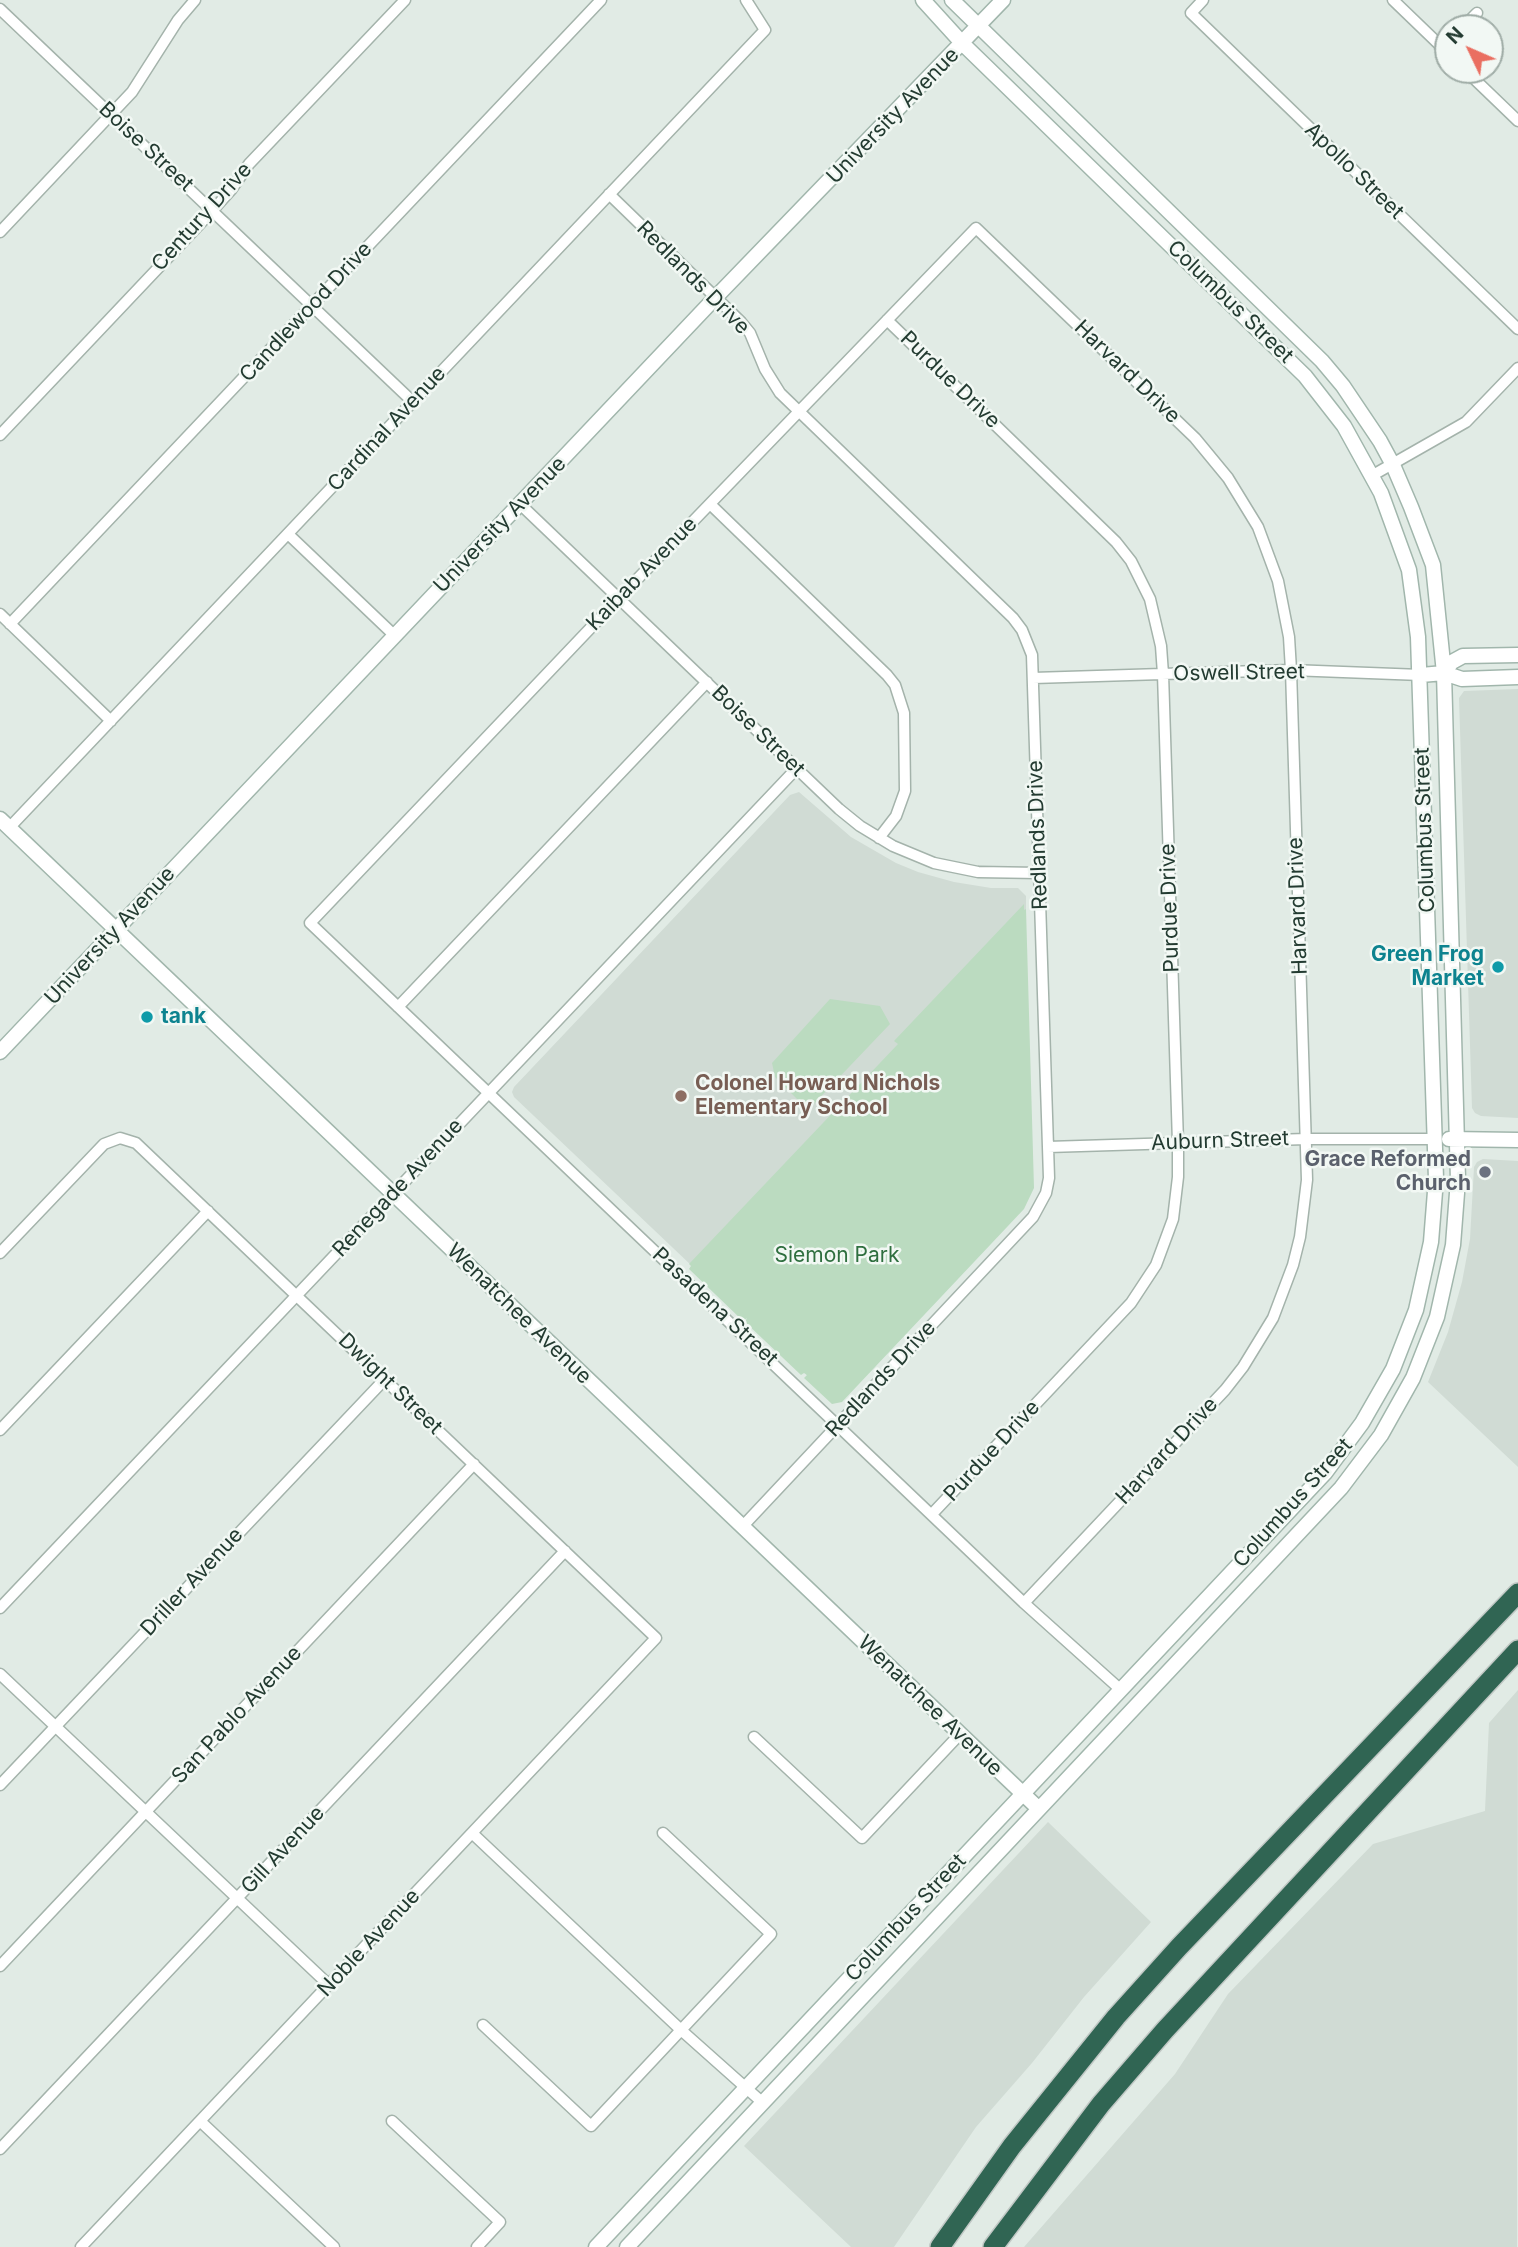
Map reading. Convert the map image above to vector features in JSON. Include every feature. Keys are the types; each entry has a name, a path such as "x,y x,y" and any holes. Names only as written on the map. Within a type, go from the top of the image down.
{"highway":[{"path":"940,2247 1019,2137 1116,2017 1518,1593"},
{"path":"993,2247 1094,2114 1165,2030 1518,1650"}],"main road":[{"name":"Columbus Street","path":"596,2247 1325,1473 1379,1396 1405,1340 1424,1280 1435,1211 1420,675 1409,570 1390,515 1373,475 1344,426 1297,367 963,44 923,0"},
{"name":"Columbus Street","path":"627,2247 1341,1488 1381,1435 1418,1368 1446,1285 1457,1212 1444,673 1433,565 1393,465 1363,413 1305,343 952,0"},
{"name":"University Avenue","path":"0,1052 715,298 1003,0"},
{"name":"Oswell Street","path":"1444,673 1452,662 1463,656 1518,655"},
{"name":"Oswell Street","path":"1420,675 1444,673 1462,679 1518,677"},
{"name":"Wenatchee Avenue","path":"5,824 1039,1809"},
{"name":"Auburn Street","path":"1435,1139 1518,1140"}],"street":[{"path":"0,232 145,75 172,29 195,0"},
{"name":"Century Drive","path":"0,435 213,210 249,164 405,0"},
{"name":"Candlewood Drive","path":"10,624 601,0"},
{"name":"Cardinal Avenue","path":"5,824 111,720 765,30 746,0"},
{"name":"Apollo Street","path":"1203,0 1191,13 1518,329"},
{"path":"1393,0 1434,37"},
{"name":"Boise Street","path":"0,9 413,402"},
{"path":"1480,84 1518,121"},
{"name":"Redlands Drive","path":"609,194 750,333 772,383 799,412 1013,618 1029,643 1033,678 1049,1178 1046,1193 1034,1217 742,1527"},
{"name":"Kaibab Avenue","path":"310,923 976,228"},
{"name":"Harvard Drive","path":"976,228 1195,438 1228,478 1258,527 1278,581 1289,637 1291,670 1306,1139 1306,1190 1300,1237 1284,1292 1259,1343 1225,1390 1024,1603"},
{"name":"Purdue Drive","path":"887,320 1116,542 1130,561 1150,599 1161,646 1163,674 1178,1143 1178,1177 1173,1219 1166,1242 1144,1286 1131,1303 932,1514"},
{"path":"1373,475 1466,422 1518,368"},
{"name":"Boise Street","path":"520,504 839,809 879,838 913,855 956,868 1005,874 1039,873"},
{"path":"710,504 895,685 904,713 905,790 896,816 879,838"},
{"path":"288,534 395,636"},
{"path":"0,614 111,720"},
{"name":"Oswell Street","path":"1033,678 1291,670 1420,675"},
{"path":"398,1007 707,682"},
{"name":"Renegade Avenue","path":"0,1608 797,768"},
{"name":"Pasadena Street","path":"310,923 1024,1603 1121,1690"},
{"name":"Dwight Street","path":"0,1253 104,1144 120,1138 136,1143 656,1638"},
{"name":"Auburn Street","path":"1048,1147 1306,1139 1435,1139"},
{"path":"0,1430 208,1211"},
{"name":"Driller Avenue","path":"0,1785 385,1379"},
{"name":"San Pablo Avenue","path":"0,1966 474,1464"},
{"name":"Gill Avenue","path":"0,2149 565,1551"},
{"name":"Noble Avenue","path":"81,2247 656,1638"},
{"path":"0,1674 328,1985"},
{"path":"754,1737 862,1838 960,1734"},
{"path":"472,1833 681,2030 763,2103"},
{"path":"483,2025 591,2126 771,1934 663,1833"},
{"path":"200,2121 334,2247"},
{"path":"392,2121 500,2222 477,2247"}],"shaded area":[{"path":"1518,689 1518,1118 1481,1116 1472,1108 1459,698 1464,691"},
{"name":"Colonel Howard Nichols Elementary School","path":"799,792 851,837 896,863 954,882 991,888 1018,888 1026,896 1026,909 831,1398 514,1097 512,1092 790,795"},
{"path":"1483,1159 1518,1161 1518,1467 1428,1382 1448,1332 1462,1282 1470,1239 1474,1167"},
{"path":"1518,1690 1517,2247 1024,2247 1175,2074 1228,1994 1373,1844 1485,1811 1489,1723"},
{"path":"1048,1822 1151,1922 1084,1997 1032,2063 976,2127 894,2247 851,2247 744,2146"}],"green space":[{"name":"Siemon Park","path":"1024,904 1034,1188 1024,1209 842,1402 832,1404 804,1378 807,1375 801,1375 745,1322 747,1318 743,1321 689,1269 689,1264 898,1044 894,1041"},
{"path":"830,999 880,1006 890,1024 808,1110 775,1077 772,1063"}],"place":[{"name":"Green Frog Market","path":"1498,967"},
{"name":"tank","path":"147,1017"},
{"name":"Colonel Howard Nichols Elementary School","path":"681,1096"},
{"name":"Grace Reformed Church","path":"1485,1172"}]}
